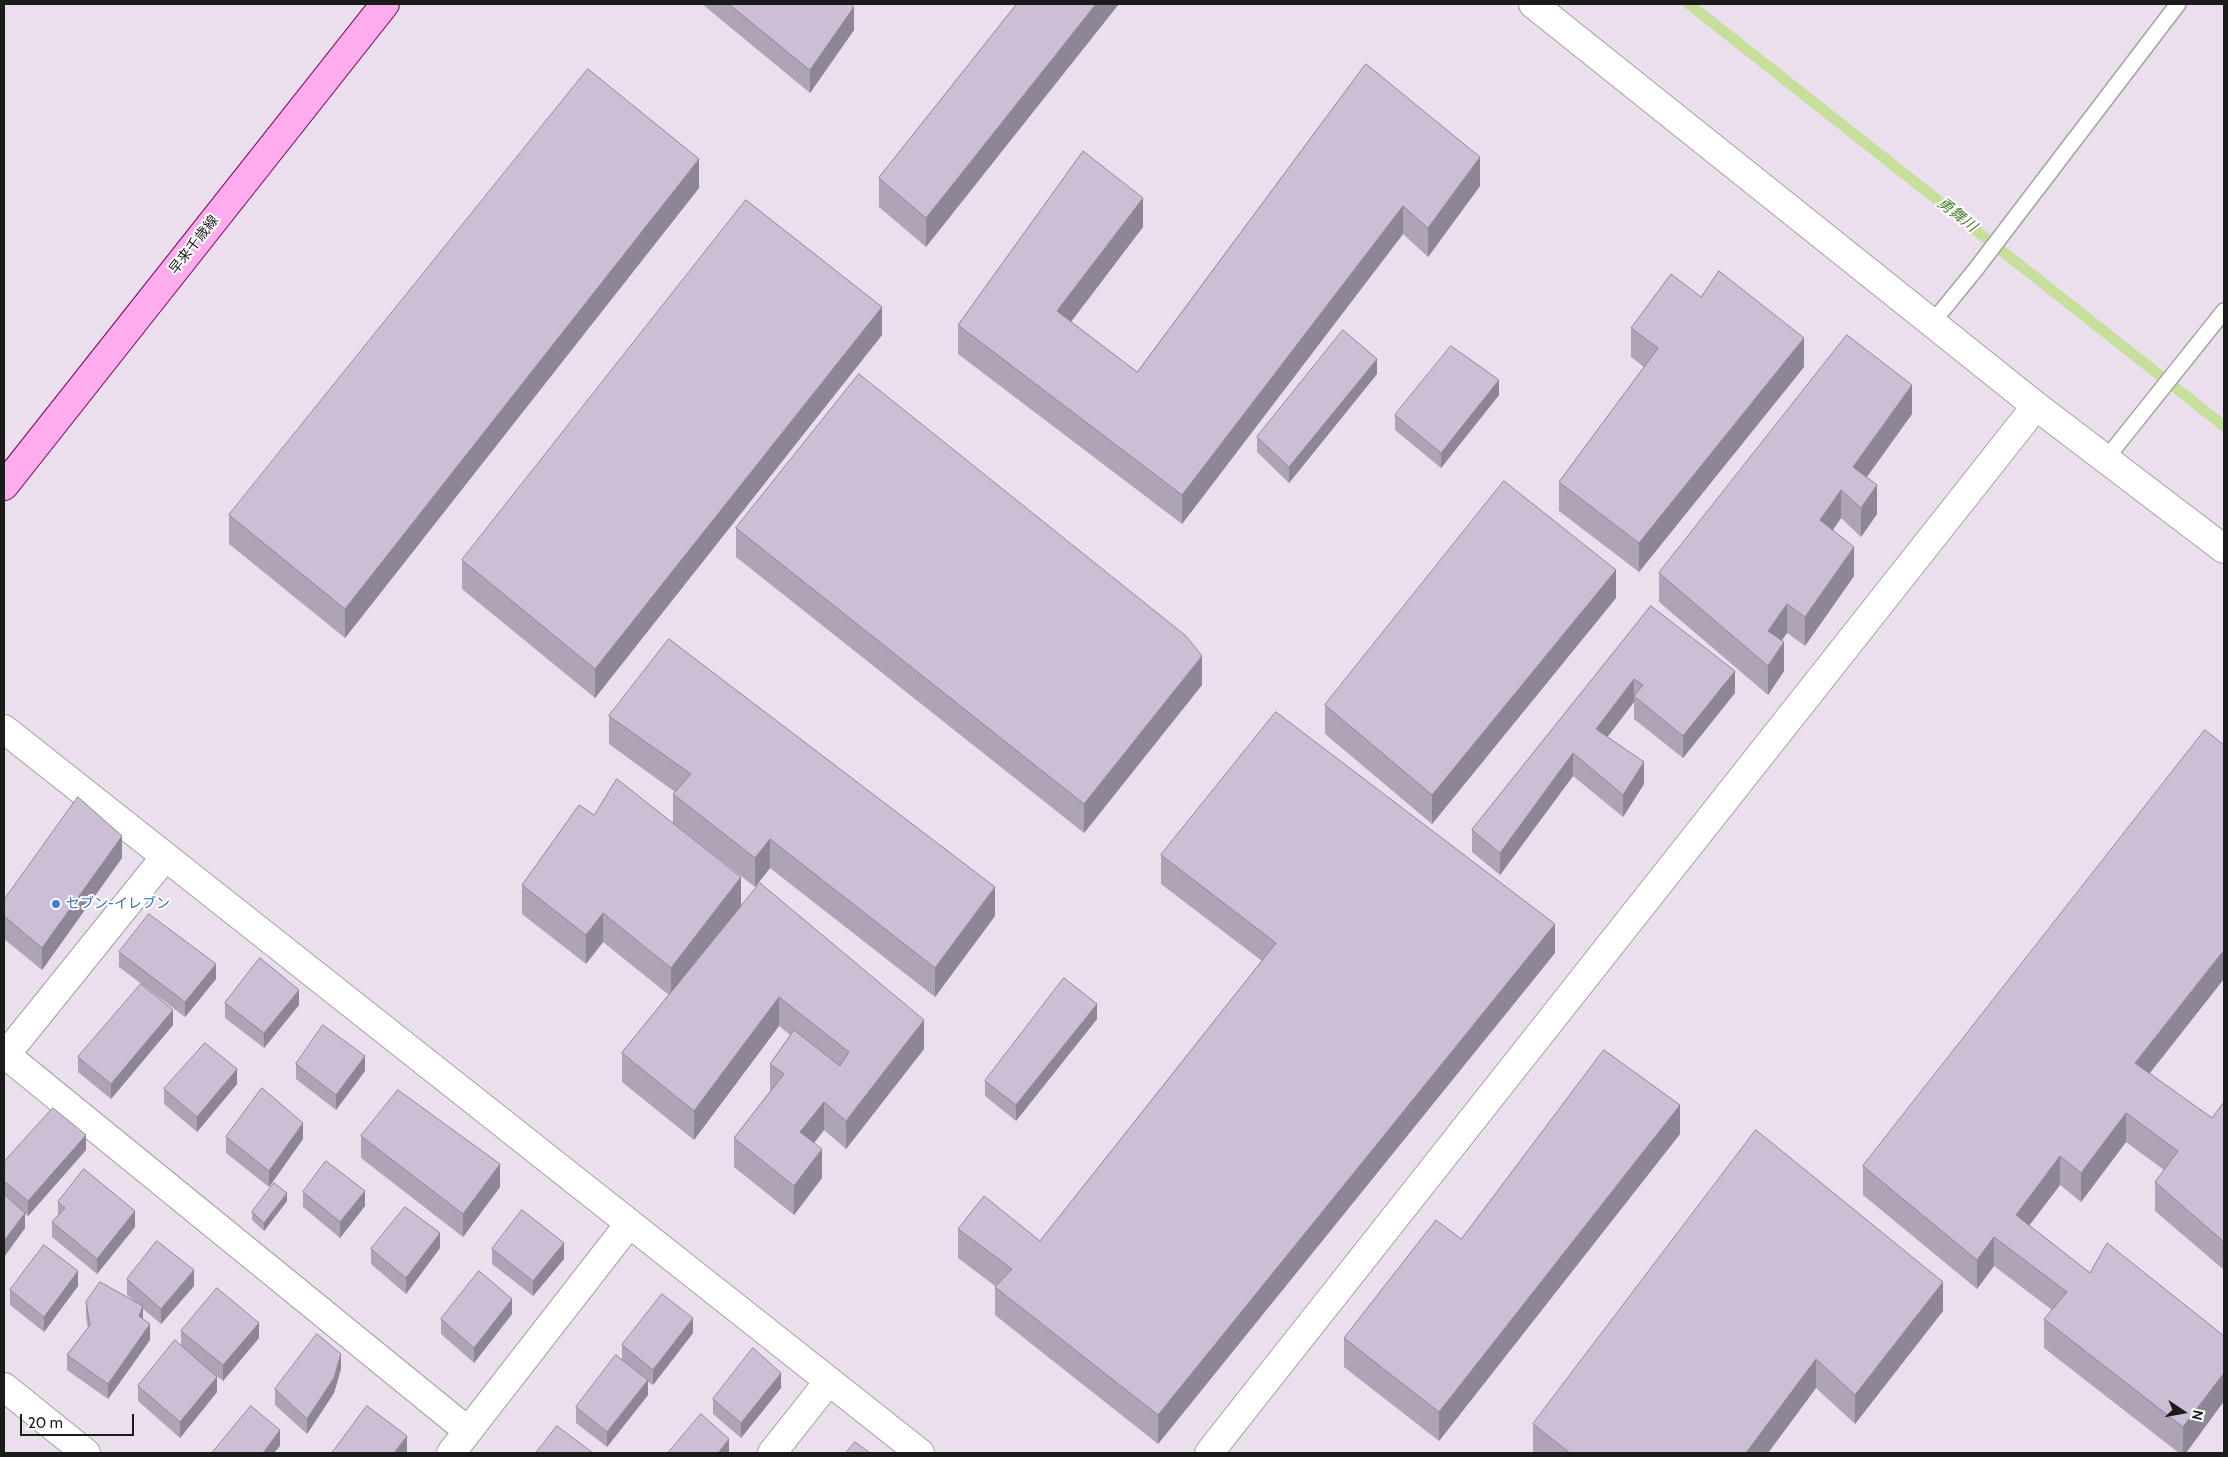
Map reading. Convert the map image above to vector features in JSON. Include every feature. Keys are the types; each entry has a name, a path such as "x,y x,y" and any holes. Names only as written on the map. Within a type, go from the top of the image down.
{"main road":[{"name":"早来千歳線","path":"4,486 385,4"}],"street":[{"path":"1533,4 2036,406 2224,549"},
{"path":"1209,1453 2036,406"},
{"path":"4,729 920,1453"},
{"path":"166,857 5,1056 468,1431"},
{"path":"451,1453 629,1224"},
{"path":"772,1453 829,1381"},
{"path":"4,1387 86,1453"}],"lane":[{"path":"1932,323 1976,269 2178,4"},
{"path":"2105,460 2224,311"}],"building":[{"path":"729,4 850,4 854,7 810,70"},
{"path":"1017,4 1096,4 926,218 879,178"},
{"path":"1366,64 1480,157 1428,228 1403,206 1182,495 958,325 1083,151 1143,198 1057,311 1137,372"},
{"path":"588,69 699,159 345,609 229,515"},
{"path":"746,200 882,307 595,669 462,560"},
{"path":"1719,271 1804,338 1639,543 1559,482 1658,348 1631,328 1671,274 1701,297"},
{"path":"1343,330 1377,359 1289,467 1257,437"},
{"path":"1847,335 1912,385 1853,467 1877,485 1861,508 1841,490 1820,520 1854,547 1805,617 1787,604 1768,631 1784,642 1768,666 1659,573"},
{"path":"1451,346 1499,380 1441,453 1395,415"},
{"path":"859,374 1186,636 1202,656 1084,804 736,528"},
{"path":"1504,481 1616,570 1432,795 1325,705"},
{"path":"1651,606 1735,671 1683,736 1634,696 1643,685 1634,679 1596,729 1644,762 1623,795 1573,753 1500,853 1472,830"},
{"path":"669,639 995,887 935,968 770,839 755,858 673,794 691,774 609,716"},
{"path":"1276,712 1555,924 1158,1415 995,1287 1012,1269 958,1229 984,1196 1040,1241 1276,943 1161,855"},
{"path":"2205,730 2224,745 2224,950 2135,1063 2212,1118 2224,1102 2224,1242 2155,1182 2178,1151 2126,1113 2081,1173 2060,1156 2016,1215 2090,1273 2107,1243 2224,1336 2224,1373 2183,1427 2044,1319 2067,1292 1994,1237 1977,1260 1863,1166"},
{"path":"617,779 741,877 671,968 603,913 586,935 522,885 579,805 594,815"},
{"path":"78,797 122,836 42,948 4,916 4,900"},
{"path":"760,883 924,1020 846,1121 824,1102 800,1132 822,1149 794,1186 734,1138 784,1074 770,1064 794,1030 840,1066 849,1052 779,997 694,1111 622,1053"},
{"path":"149,914 216,964 185,1002 119,952"},
{"path":"260,958 299,990 264,1033 225,1003"},
{"path":"1064,978 1097,1004 1016,1105 985,1081"},
{"path":"141,984 173,1010 111,1084 78,1057"},
{"path":"323,1025 365,1056 336,1095 296,1064"},
{"path":"205,1043 237,1069 197,1117 164,1089"},
{"path":"1604,1050 1680,1105 1439,1412 1344,1338 1436,1220 1461,1239"},
{"path":"262,1088 303,1123 269,1171 226,1137"},
{"path":"398,1090 500,1164 463,1214 361,1136"},
{"path":"53,1108 86,1135 28,1201 4,1181 4,1162"},
{"path":"1756,1130 1943,1282 1855,1395 1816,1359 1746,1453 1570,1453 1533,1424"},
{"path":"326,1161 365,1191 340,1222 303,1192"},
{"path":"84,1169 135,1211 97,1259 52,1222 65,1208 58,1202"},
{"path":"274,1183 287,1193 264,1223 252,1212"},
{"path":"4,1194 25,1213 4,1241"},
{"path":"405,1207 440,1233 406,1278 371,1249"},
{"path":"522,1210 564,1243 533,1281 492,1249"},
{"path":"157,1241 194,1270 161,1309 127,1279"},
{"path":"44,1245 78,1271 44,1317 10,1290"},
{"path":"479,1271 512,1299 474,1348 441,1319"},
{"path":"100,1282 143,1306 139,1316 150,1324 108,1384 67,1355 90,1325 86,1302"},
{"path":"217,1288 259,1323 223,1365 181,1331"},
{"path":"662,1294 693,1318 653,1370 622,1345"},
{"path":"317,1334 341,1354 334,1378 307,1419 275,1389"},
{"path":"175,1340 217,1377 180,1422 138,1386"},
{"path":"753,1348 781,1373 741,1423 713,1399"},
{"path":"616,1355 648,1380 607,1432 576,1407"},
{"path":"251,1406 280,1430 263,1453 212,1453"},
{"path":"367,1406 407,1436 394,1453 332,1453"},
{"path":"701,1414 729,1439 718,1453 668,1453"},
{"path":"557,1426 593,1453 536,1453"},
{"path":"855,1442 870,1453 846,1453"}],"waterway":[{"name":"勇舞川","path":"1689,4 2224,426"}],"place":[{"name":"セブン-イレブン","path":"56,904"}]}
